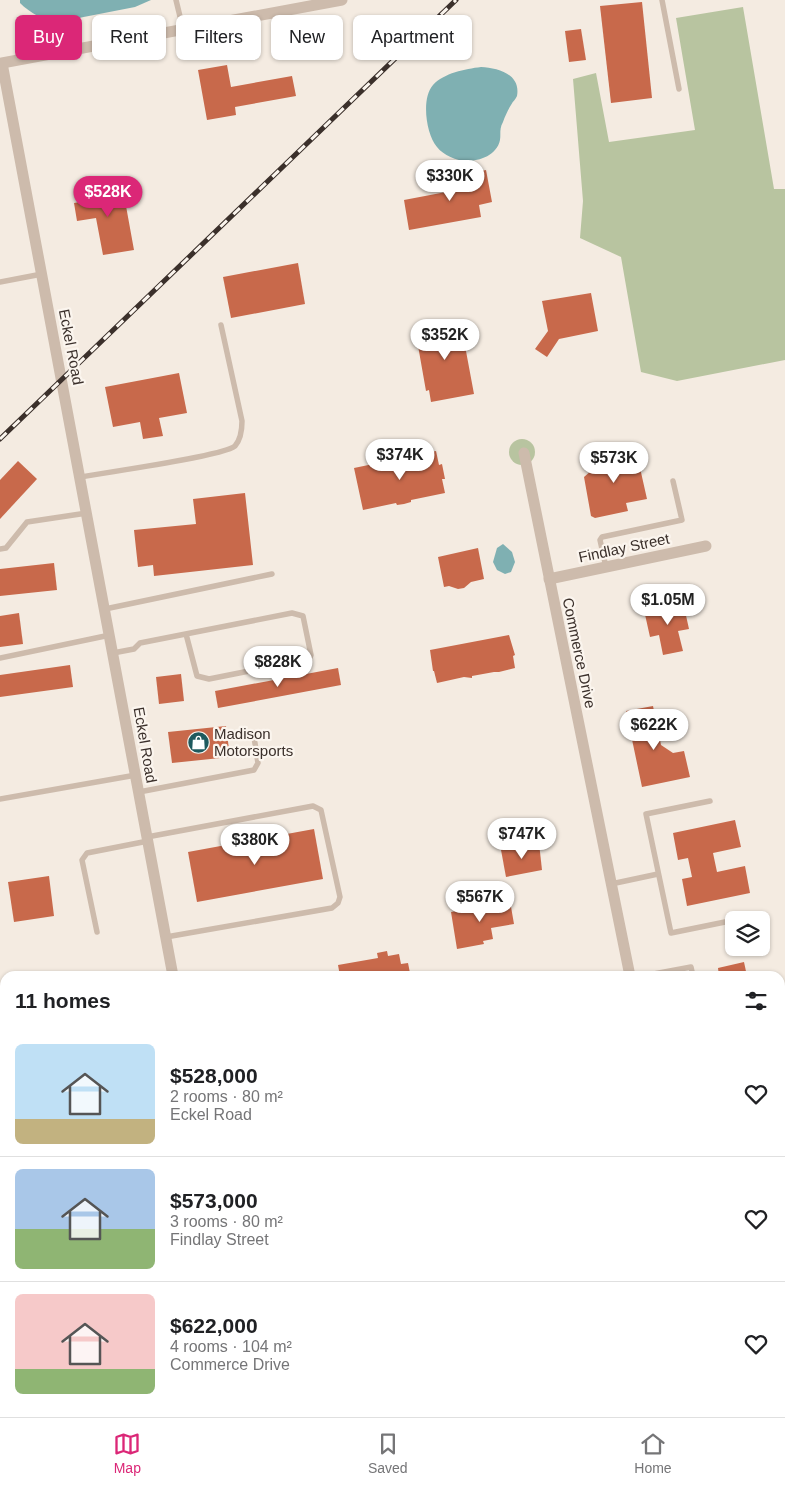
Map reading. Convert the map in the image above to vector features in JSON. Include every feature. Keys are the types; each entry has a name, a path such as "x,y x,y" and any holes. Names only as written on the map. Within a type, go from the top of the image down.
{"street":[{"name":"Eckel Road","path":"259,15 342,0"},
{"name":"Eckel Road","path":"172,971 1,63 176,30"},
{"name":"Commerce Drive","path":"524,453 629,971"},
{"name":"Findlay Street","path":"549,579 706,546"}],"lane":[{"path":"176,0 179,15"},
{"path":"662,0 678,89"},
{"path":"0,282 42,274"},
{"path":"80,477 182,460 227,450 235,446 242,432 242,421 221,325"},
{"path":"606,567 600,540 602,537 682,520 673,481"},
{"path":"0,549 6,548 27,522 87,513"},
{"path":"105,609 272,574"},
{"path":"113,653 134,649 140,644 186,634 292,613 303,616 311,655 309,659 203,679 197,676 186,634"},
{"path":"0,658 110,636"},
{"path":"139,792 254,770 258,763 254,737"},
{"path":"0,800 136,776"},
{"path":"710,801 646,814 671,933 725,922"},
{"path":"97,932 82,860 87,853 313,806 321,810 340,897 338,903 332,908 166,937"},
{"path":"611,884 658,874"},
{"path":"670,971 691,967 692,971"}],"green space":[{"path":"743,7 774,189 785,189 785,360 677,381 641,372 621,257 580,238 583,201 573,79 596,73 609,142 695,130 676,18"},
{"path":"522,439 531,443 535,452 531,461 522,465 513,461 509,452 513,443"}],"water":[{"path":"20,0 151,0 135,7 82,17 82,15 37,15 20,3"},
{"path":"481,67 501,71 512,77 517,88 517,96 502,125 500,140 495,150 477,160 459,160 443,153 433,141 426,116 427,98 433,85 443,77 462,70"},
{"path":"503,544 512,552 515,562 511,572 505,574 497,570 493,562 497,548"}],"building":[{"path":"642,2 652,98 611,103 600,6"},
{"path":"581,29 586,60 569,62 565,31"},
{"path":"227,65 231,87 292,76 296,96 235,107 236,115 207,120 198,70"},
{"path":"486,170 492,202 479,205 481,217 409,230 404,200 446,192 444,178"},
{"path":"122,184 134,250 103,255 96,218 77,221 74,203 92,200 91,189"},
{"path":"298,263 305,304 231,318 223,277"},
{"path":"591,293 598,331 559,339 547,357 535,349 548,331 542,301"},
{"path":"460,319 474,394 431,402 429,390 426,391 417,340 420,339 417,327 434,324 434,321 444,322"},
{"path":"179,373 187,413 159,418 163,436 143,439 140,422 113,427 105,387"},
{"path":"626,450 628,456 634,456 638,459 647,499 626,503 628,511 595,518 591,516 584,477 592,470 589,458"},
{"path":"436,451 439,465 442,464 445,479 442,479 445,493 411,500 411,502 404,504 397,505 396,503 363,510 354,468"},
{"path":"18,461 37,479 0,519 0,480"},
{"path":"245,493 253,565 154,576 153,565 138,567 134,530 196,524 193,499"},
{"path":"478,548 484,579 471,582 464,588 444,587 438,557"},
{"path":"54,563 57,590 0,596 0,569"},
{"path":"683,602 689,629 678,631 683,651 663,655 659,635 650,637 644,610"},
{"path":"19,613 23,644 0,647 0,616"},
{"path":"509,635 515,655 513,656 515,668 472,676 472,678 464,677 437,683 430,650"},
{"path":"70,665 73,687 0,697 0,675"},
{"path":"338,668 341,685 218,708 215,691"},
{"path":"181,674 184,701 159,704 156,677"},
{"path":"653,706 661,745 673,753 684,751 690,777 642,787 626,711"},
{"path":"226,726 230,757 172,763 168,732"},
{"path":"735,820 741,847 713,853 717,872 745,866 750,893 687,906 682,879 692,877 688,858 678,860 673,833"},
{"path":"314,829 323,879 197,902 188,852"},
{"path":"539,843 542,870 506,877 501,850"},
{"path":"49,876 54,916 14,922 8,882"},
{"path":"510,901 514,924 491,928 493,939 483,941 484,944 457,949 451,912"},
{"path":"387,951 388,956 399,954 401,964 408,963 410,971 339,971 338,965 378,958 377,953"},
{"path":"744,962 746,971 718,971 718,968"}],"railway":[{"path":"0,439 456,0"}],"place":[{"name":"Madison Motorsports","path":"198,743"}]}
